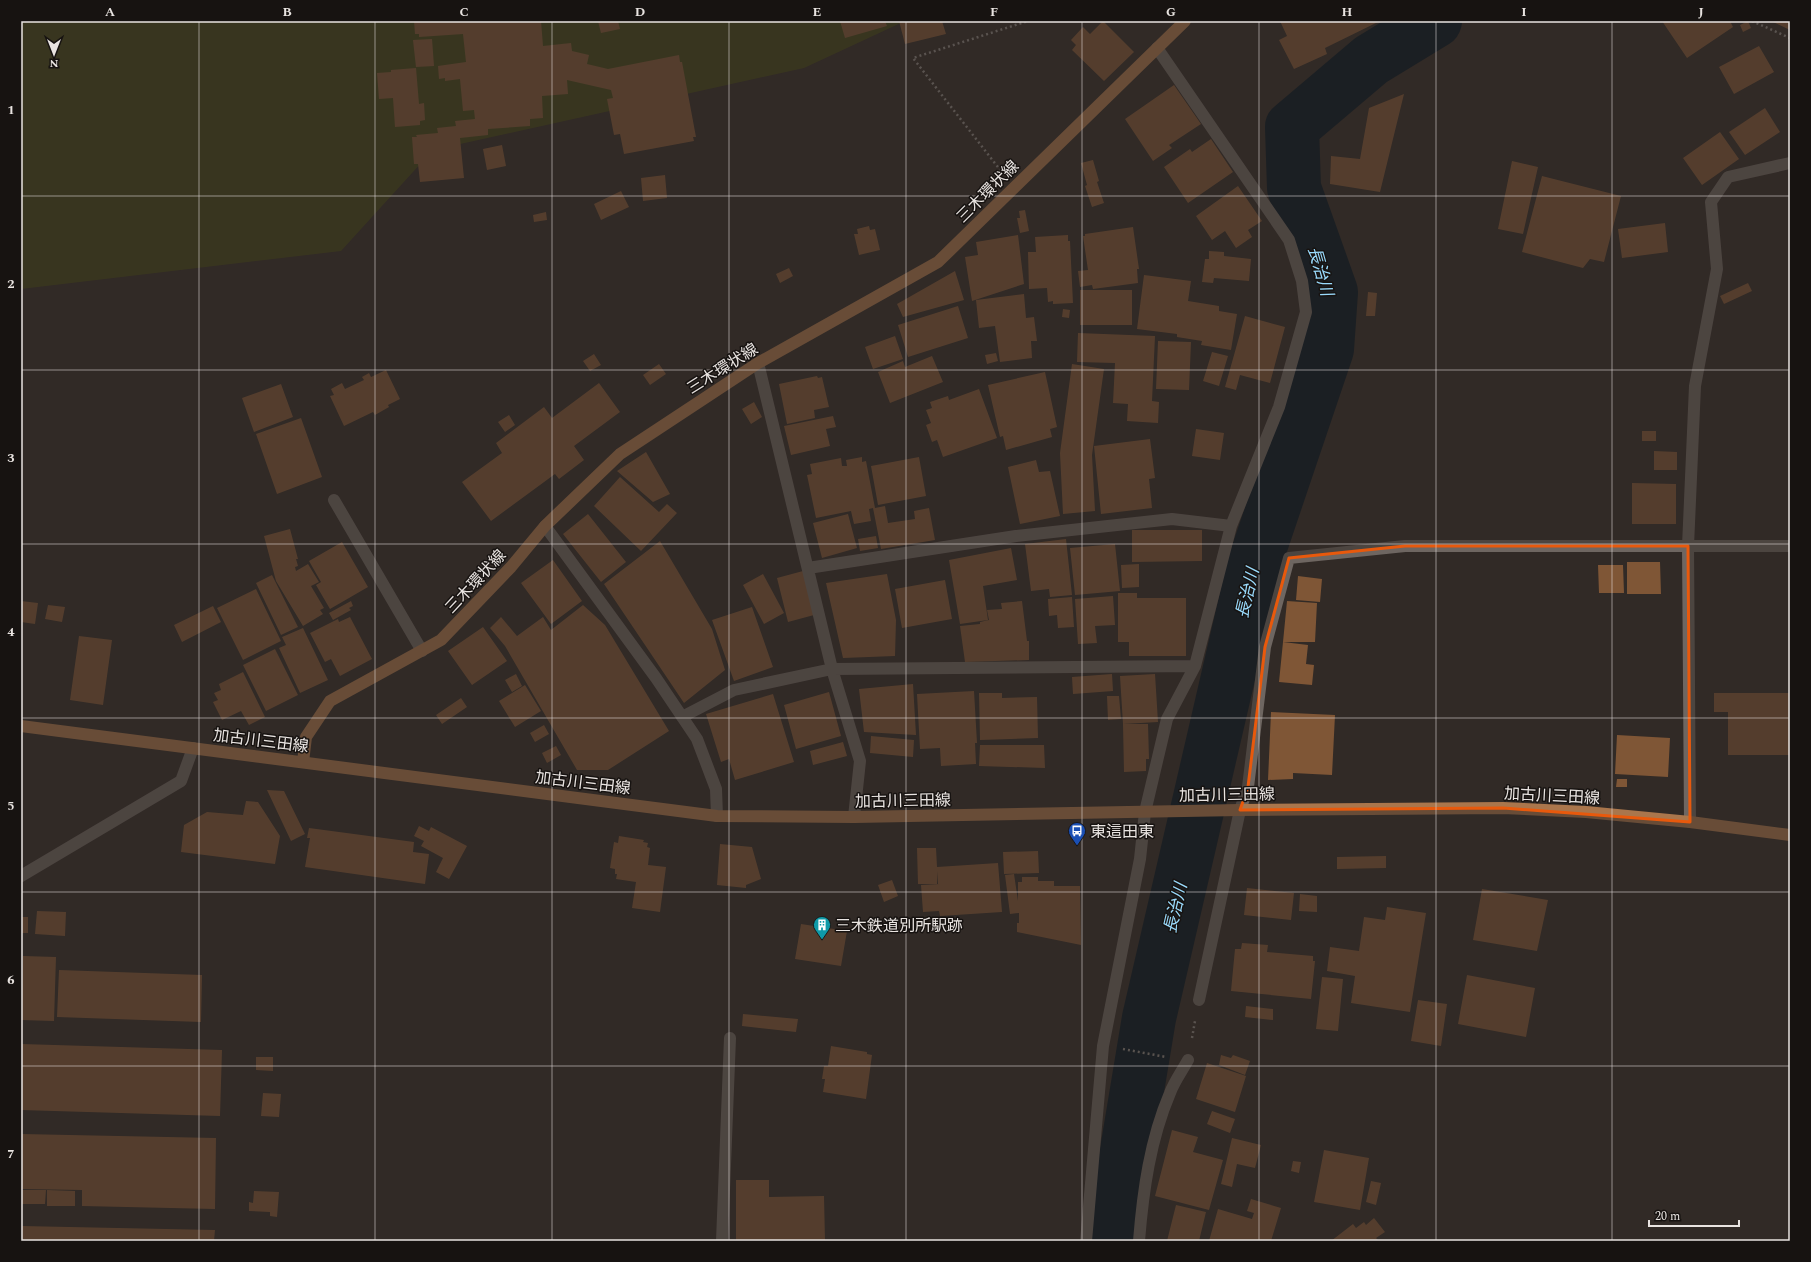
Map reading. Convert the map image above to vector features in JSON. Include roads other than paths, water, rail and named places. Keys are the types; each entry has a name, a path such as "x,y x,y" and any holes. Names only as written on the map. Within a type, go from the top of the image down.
{"main road":[{"name":"三木環状線","path":"303,762 306,737 330,701 441,640 511,567 545,526 620,454 758,363 938,262 1185,21"},
{"name":"加古川三田線","path":"21,726 717,816 854,817 1240,810 1503,808 1586,812 1690,822 1790,835"}],"street":[{"path":"1086,1241 1103,1046 1140,859 1145,812 1167,719 1195,666 1231,526 1279,407 1306,312 1302,281 1289,240 1157,48"},
{"path":"1690,822 1688,546 1695,386 1717,269 1711,202 1728,177 1790,163"},
{"path":"758,363 832,669 860,761 854,817"},
{"path":"334,500 422,651"},
{"path":"808,568 1016,536 1172,519 1231,526"},
{"path":"545,526 697,739 716,789 717,816"},
{"path":"1199,1000 1240,810 1248,787 1265,647 1289,558 1405,546 1790,546"},
{"path":"682,717 734,690 832,669 1195,666"},
{"path":"21,876 181,781 193,748"},
{"path":"722,1241 730,1038"},
{"path":"1139,1241 1142,1202 1152,1146 1170,1092 1188,1060"}],"waterway":[{"name":"長治川","path":"1112,1241 1149,1018 1254,565 1327,349 1331,292 1294,188 1292,127 1371,60 1435,21"}],"place":[{"name":"東這田東","path":"1077,846"},
{"name":"三木鉄道別所駅跡","path":"822,940"}]}
